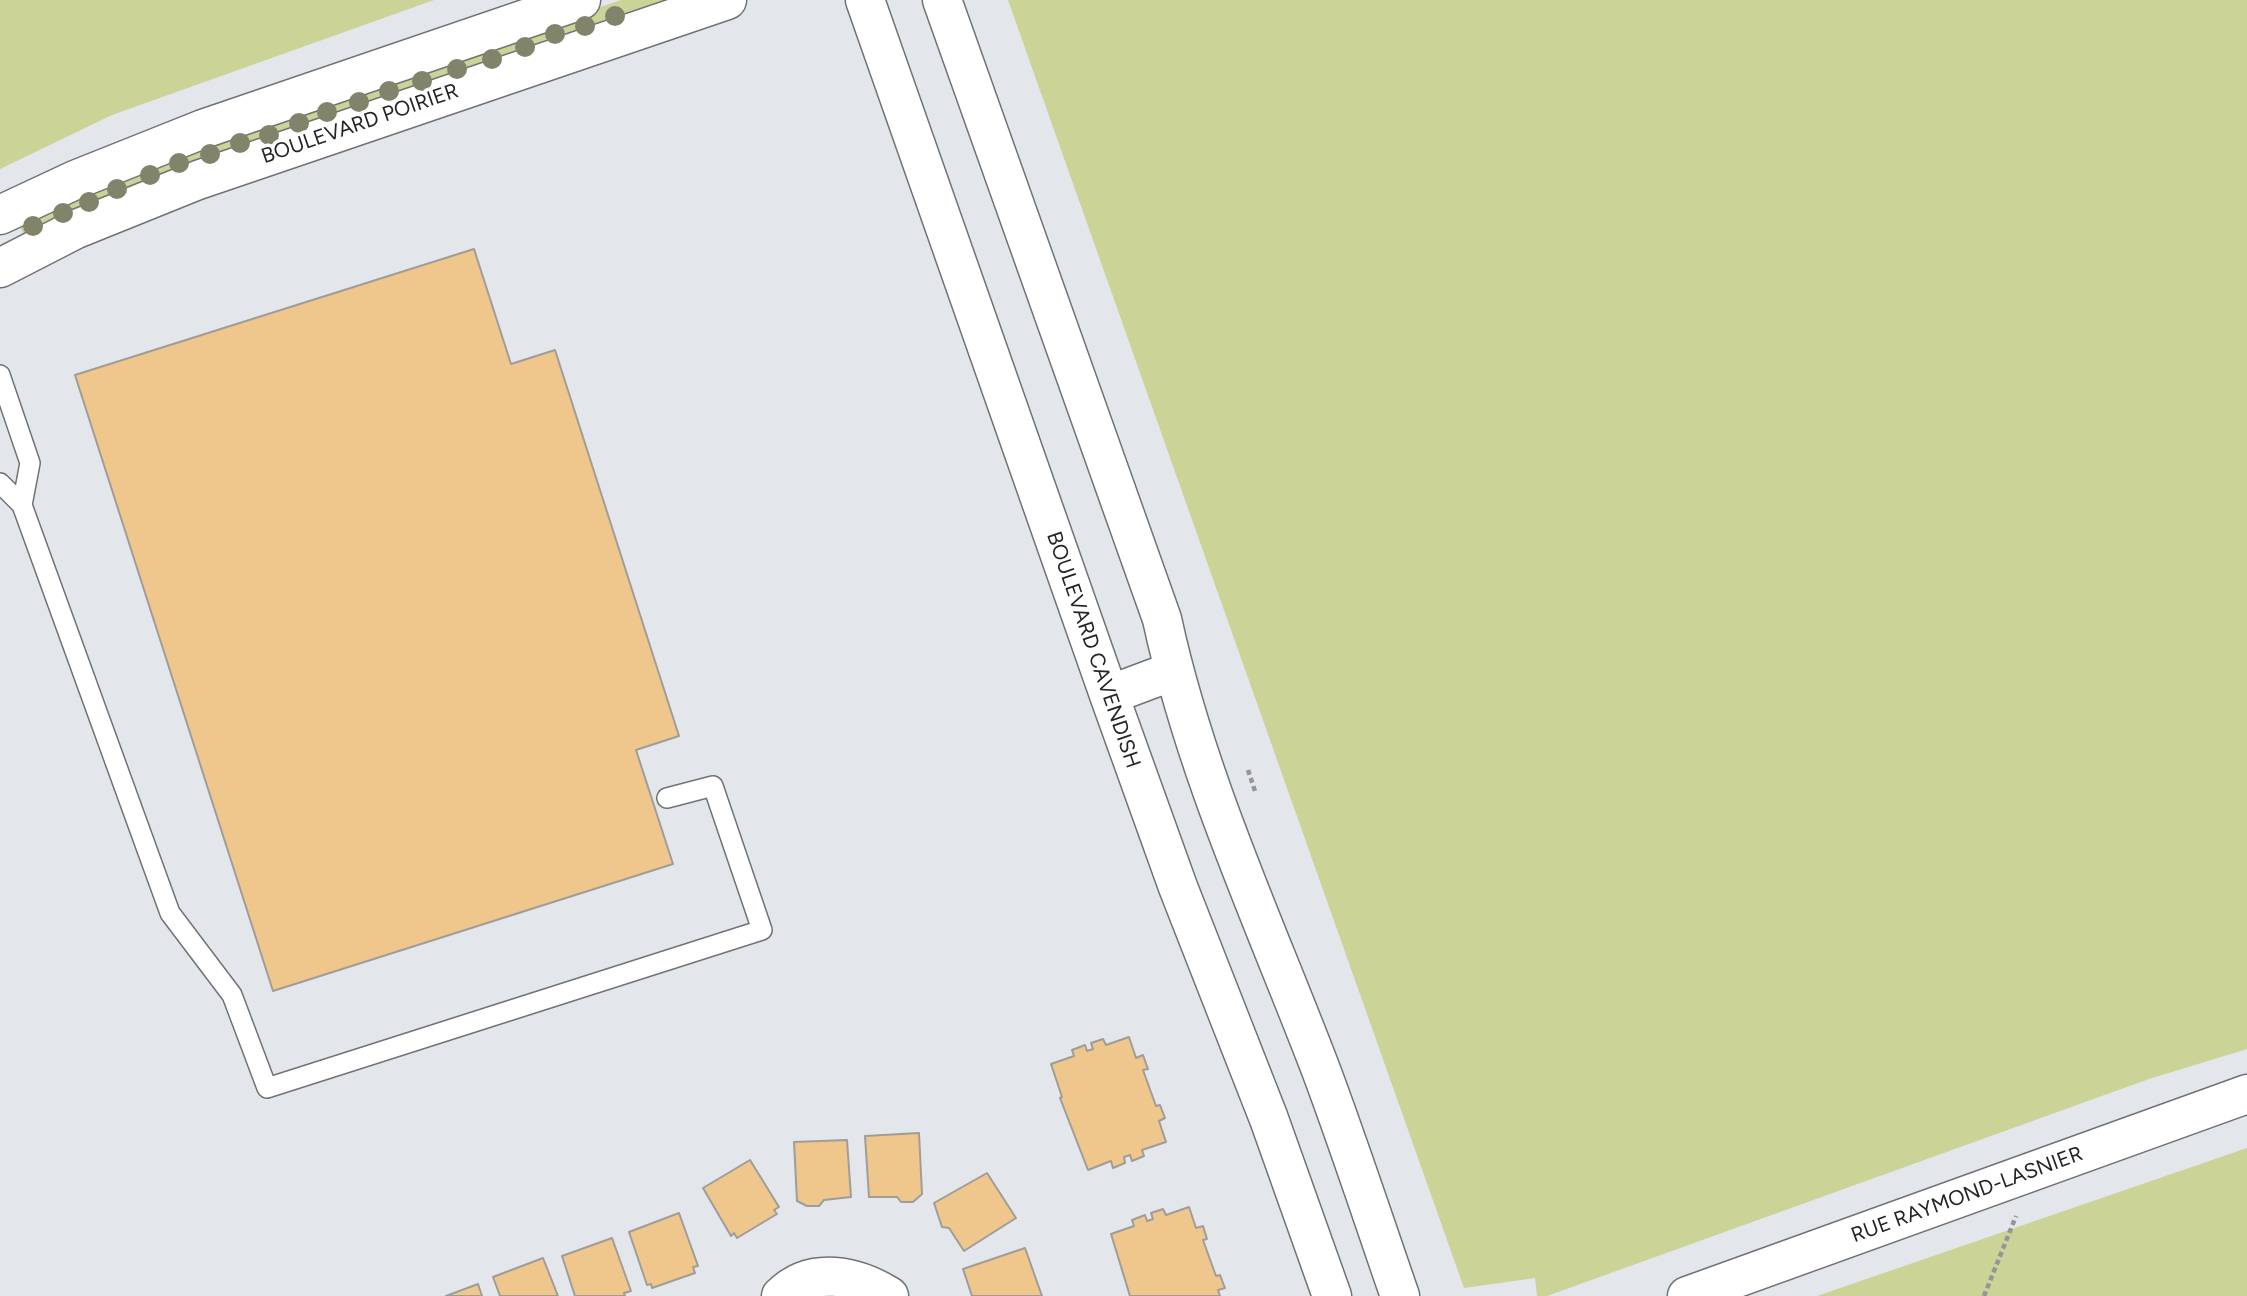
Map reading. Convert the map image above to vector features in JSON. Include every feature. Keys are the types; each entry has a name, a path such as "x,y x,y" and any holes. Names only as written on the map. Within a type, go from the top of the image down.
{"main road":[{"path":"0,215 75,180 203,129 581,0"},
{"name":"BOULEVARD POIRIER","path":"0,268 74,230 198,180 727,0"},
{"name":"BOULEVARD CAVENDISH","path":"865,0 1178,887 1269,1119 1332,1296"},
{"path":"942,0 1162,619 1183,708 1228,838 1321,1071 1400,1296"},
{"path":"1109,695 1174,671"},
{"name":"RUE RAYMOND-LASNIER","path":"1688,1296 2247,1094"},
{"path":"781,1296 811,1279 840,1275 867,1282 889,1296"}],"lane":[{"path":"0,375 30,463 22,505"},
{"path":"0,483 22,505 170,913 232,995 267,1088 762,930 713,786 667,798"}],"path":[{"path":"1984,1296 1999,1253 2038,1170"}],"green space":[{"path":"0,0 434,0 112,115 0,169"},
{"path":"621,0 695,0 27,241 17,221 238,130"},
{"path":"1008,0 2247,0 2247,1049 2149,1079 1547,1296 1537,1296 1535,1278 1464,1288"},
{"path":"2247,1148 2247,1296 1817,1296"}],"building":[{"path":"474,249 511,364 555,350 679,736 636,750 673,864 273,991 75,375"},
{"path":"1129,1037 1136,1058 1143,1055 1148,1069 1143,1070 1156,1106 1160,1105 1165,1118 1159,1121 1166,1142 1142,1150 1144,1156 1132,1161 1130,1155 1124,1157 1125,1163 1113,1168 1111,1161 1088,1170 1060,1098 1062,1097 1051,1064 1074,1056 1072,1050 1085,1045 1087,1051 1093,1049 1091,1043 1103,1039 1106,1045"},
{"path":"919,1133 922,1194 913,1202 901,1202 897,1197 869,1197 865,1136"},
{"path":"847,1140 851,1197 824,1200 819,1206 807,1206 797,1201 794,1142"},
{"path":"750,1160 779,1207 774,1210 777,1214 737,1238 734,1233 731,1236 703,1188"},
{"path":"987,1173 1016,1218 964,1251 949,1228 942,1227 934,1203"},
{"path":"1189,1207 1196,1228 1203,1226 1207,1239 1203,1240 1216,1276 1220,1275 1225,1288 1218,1290 1220,1296 1130,1296 1111,1234 1134,1226 1132,1220 1145,1215 1147,1221 1153,1219 1151,1213 1163,1209 1166,1215"},
{"path":"679,1213 698,1266 693,1267 695,1273 652,1288 651,1284 647,1285 629,1232"},
{"path":"612,1238 631,1291 624,1293 625,1296 575,1296 562,1256"},
{"path":"1025,1248 1042,1296 972,1296 963,1269"},
{"path":"543,1258 558,1296 500,1296 493,1277"},
{"path":"478,1284 482,1296 446,1296"}]}
